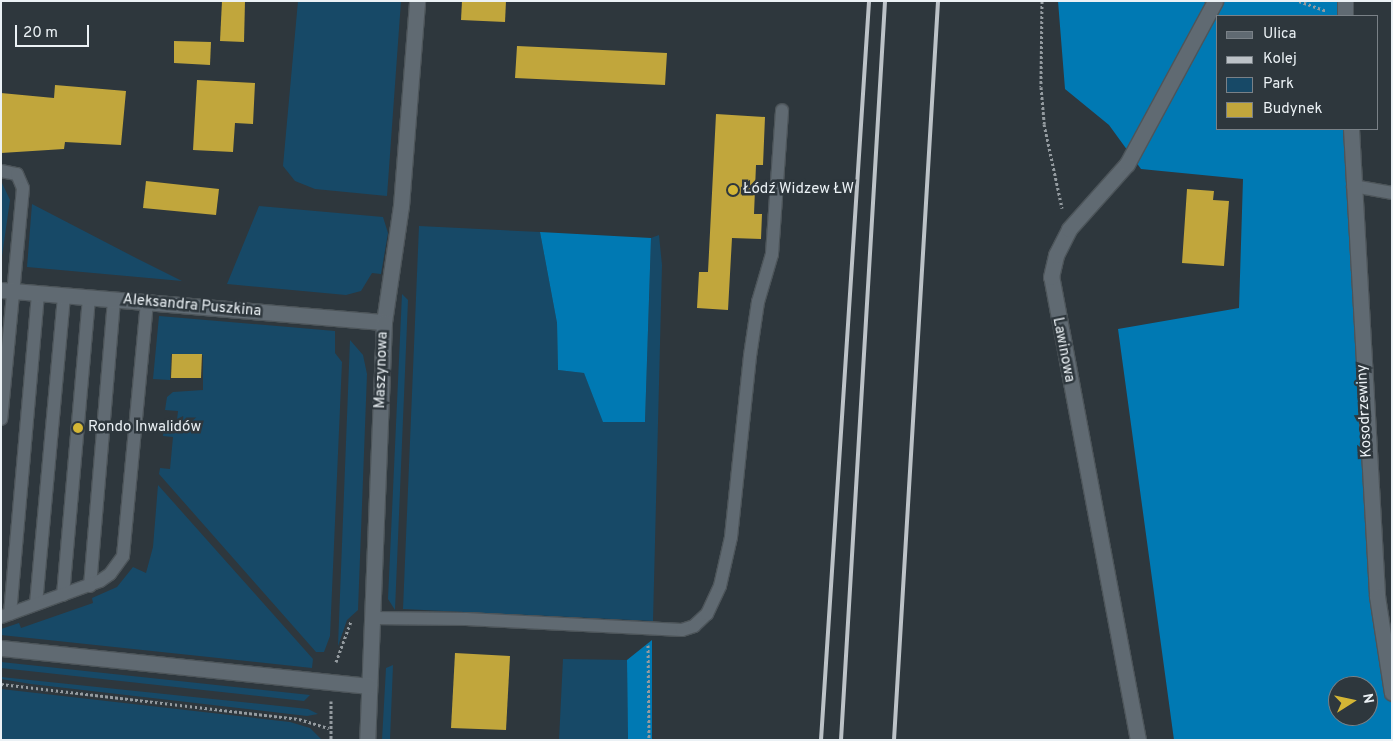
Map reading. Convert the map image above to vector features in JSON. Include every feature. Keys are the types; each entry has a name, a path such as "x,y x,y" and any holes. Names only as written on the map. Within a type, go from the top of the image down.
{"street":[{"name":"Maszynowa","path":"367,740 384,322 401,206 417,1"},
{"name":"Lawinowa","path":"1138,740 1052,298 1051,277 1056,255 1069,230 1127,164 1215,1"},
{"path":"1338,15 1345,1"},
{"name":"Kosodrzewiny","path":"1351,130 1376,596 1392,693"},
{"name":"Aleksandra Puszkina","path":"7,290 384,322"},
{"path":"1,648 370,686"}],"lane":[{"path":"372,618 446,618 682,630 694,626 715,600 726,565 736,507 750,356 758,302 772,254 782,110"},
{"path":"1,170 17,174 22,188 7,290 1,419"},
{"path":"1354,186 1392,193"},
{"path":"38,293 6,615 90,586 110,574 118,565 125,544 147,302"},
{"path":"36,604 64,296"},
{"path":"63,595 89,297"},
{"path":"90,586 114,299"}],"path":[{"path":"1042,1 1041,87 1044,124 1056,191 1069,230"},
{"path":"1299,1 1338,15"},
{"path":"648,629 649,740"},
{"path":"1,684 298,719 329,728"}],"green space":[{"path":"298,1 401,1 387,196 315,189 295,181 283,166"},
{"path":"1,184 10,200 1,263"},
{"path":"32,204 136,258 182,281 27,267"},
{"path":"259,206 383,217 388,233 381,274 372,273 361,291 346,295 227,284"},
{"path":"419,226 540,232 557,323 558,370 584,373 604,422 645,422 651,238 659,235 662,265 653,621 403,609"},
{"path":"402,294 408,300 395,610 388,599"},
{"path":"159,316 335,331 335,353 342,362 330,636 324,652 316,652 159,474 160,468 170,469 173,437 163,436 164,428 176,429 178,411 165,410 167,397 173,392 203,390 203,355 171,354 170,380 153,379"},
{"path":"350,340 363,355 367,374 358,610 347,620 338,646"},
{"path":"158,485 313,659 312,668 1,635 1,629 19,623 21,628 93,603 92,598 117,587 133,567 146,573 153,547"},
{"path":"563,659 627,660 628,740 559,740"},
{"path":"1,662 310,695 304,701 1,668"},
{"path":"393,665 390,740 382,740 386,668"},
{"path":"1,677 308,709 318,714 307,716 31,684 1,679"},
{"path":"1,689 290,722 310,728 322,740 1,740"}],"shaded area":[{"path":"1058,1 1202,1 1212,6 1215,1 1345,1 1345,15 1216,15 1216,130 1351,130 1360,320 1392,693 1392,740 1174,740 1118,329 1239,308 1243,179 1141,169 1109,125 1065,89"},
{"path":"540,232 651,238 645,422 603,422 584,373 558,370 557,323"},
{"path":"652,640 652,740 628,740 627,660"}],"building":[{"path":"222,1 245,1 244,42 220,41"},
{"path":"462,1 506,1 505,22 461,20"},
{"path":"174,41 211,42 210,65 174,63"},
{"path":"517,46 667,53 665,85 515,78"},
{"path":"197,80 255,83 253,124 235,123 233,152 193,150"},
{"path":"55,85 126,91 121,145 65,142 64,149 1,153 1,93 54,98"},
{"name":"Łódź Widzew ŁW","path":"716,114 765,117 763,165 756,165 754,214 762,214 761,239 732,238 728,310 697,308 699,272 708,272"},
{"path":"146,181 219,189 216,215 143,208"},
{"path":"1187,189 1214,191 1213,200 1229,201 1224,266 1182,263"},
{"path":"172,354 202,354 201,378 171,378"},
{"path":"455,653 510,656 506,730 451,728"}],"railway":[{"path":"821,740 869,1"},
{"path":"841,740 885,1"},
{"path":"894,740 938,1"}],"place":[{"name":"Łódź Widzew ŁW","path":"733,190"},
{"name":"Rondo Inwalidów","path":"78,428"}]}
